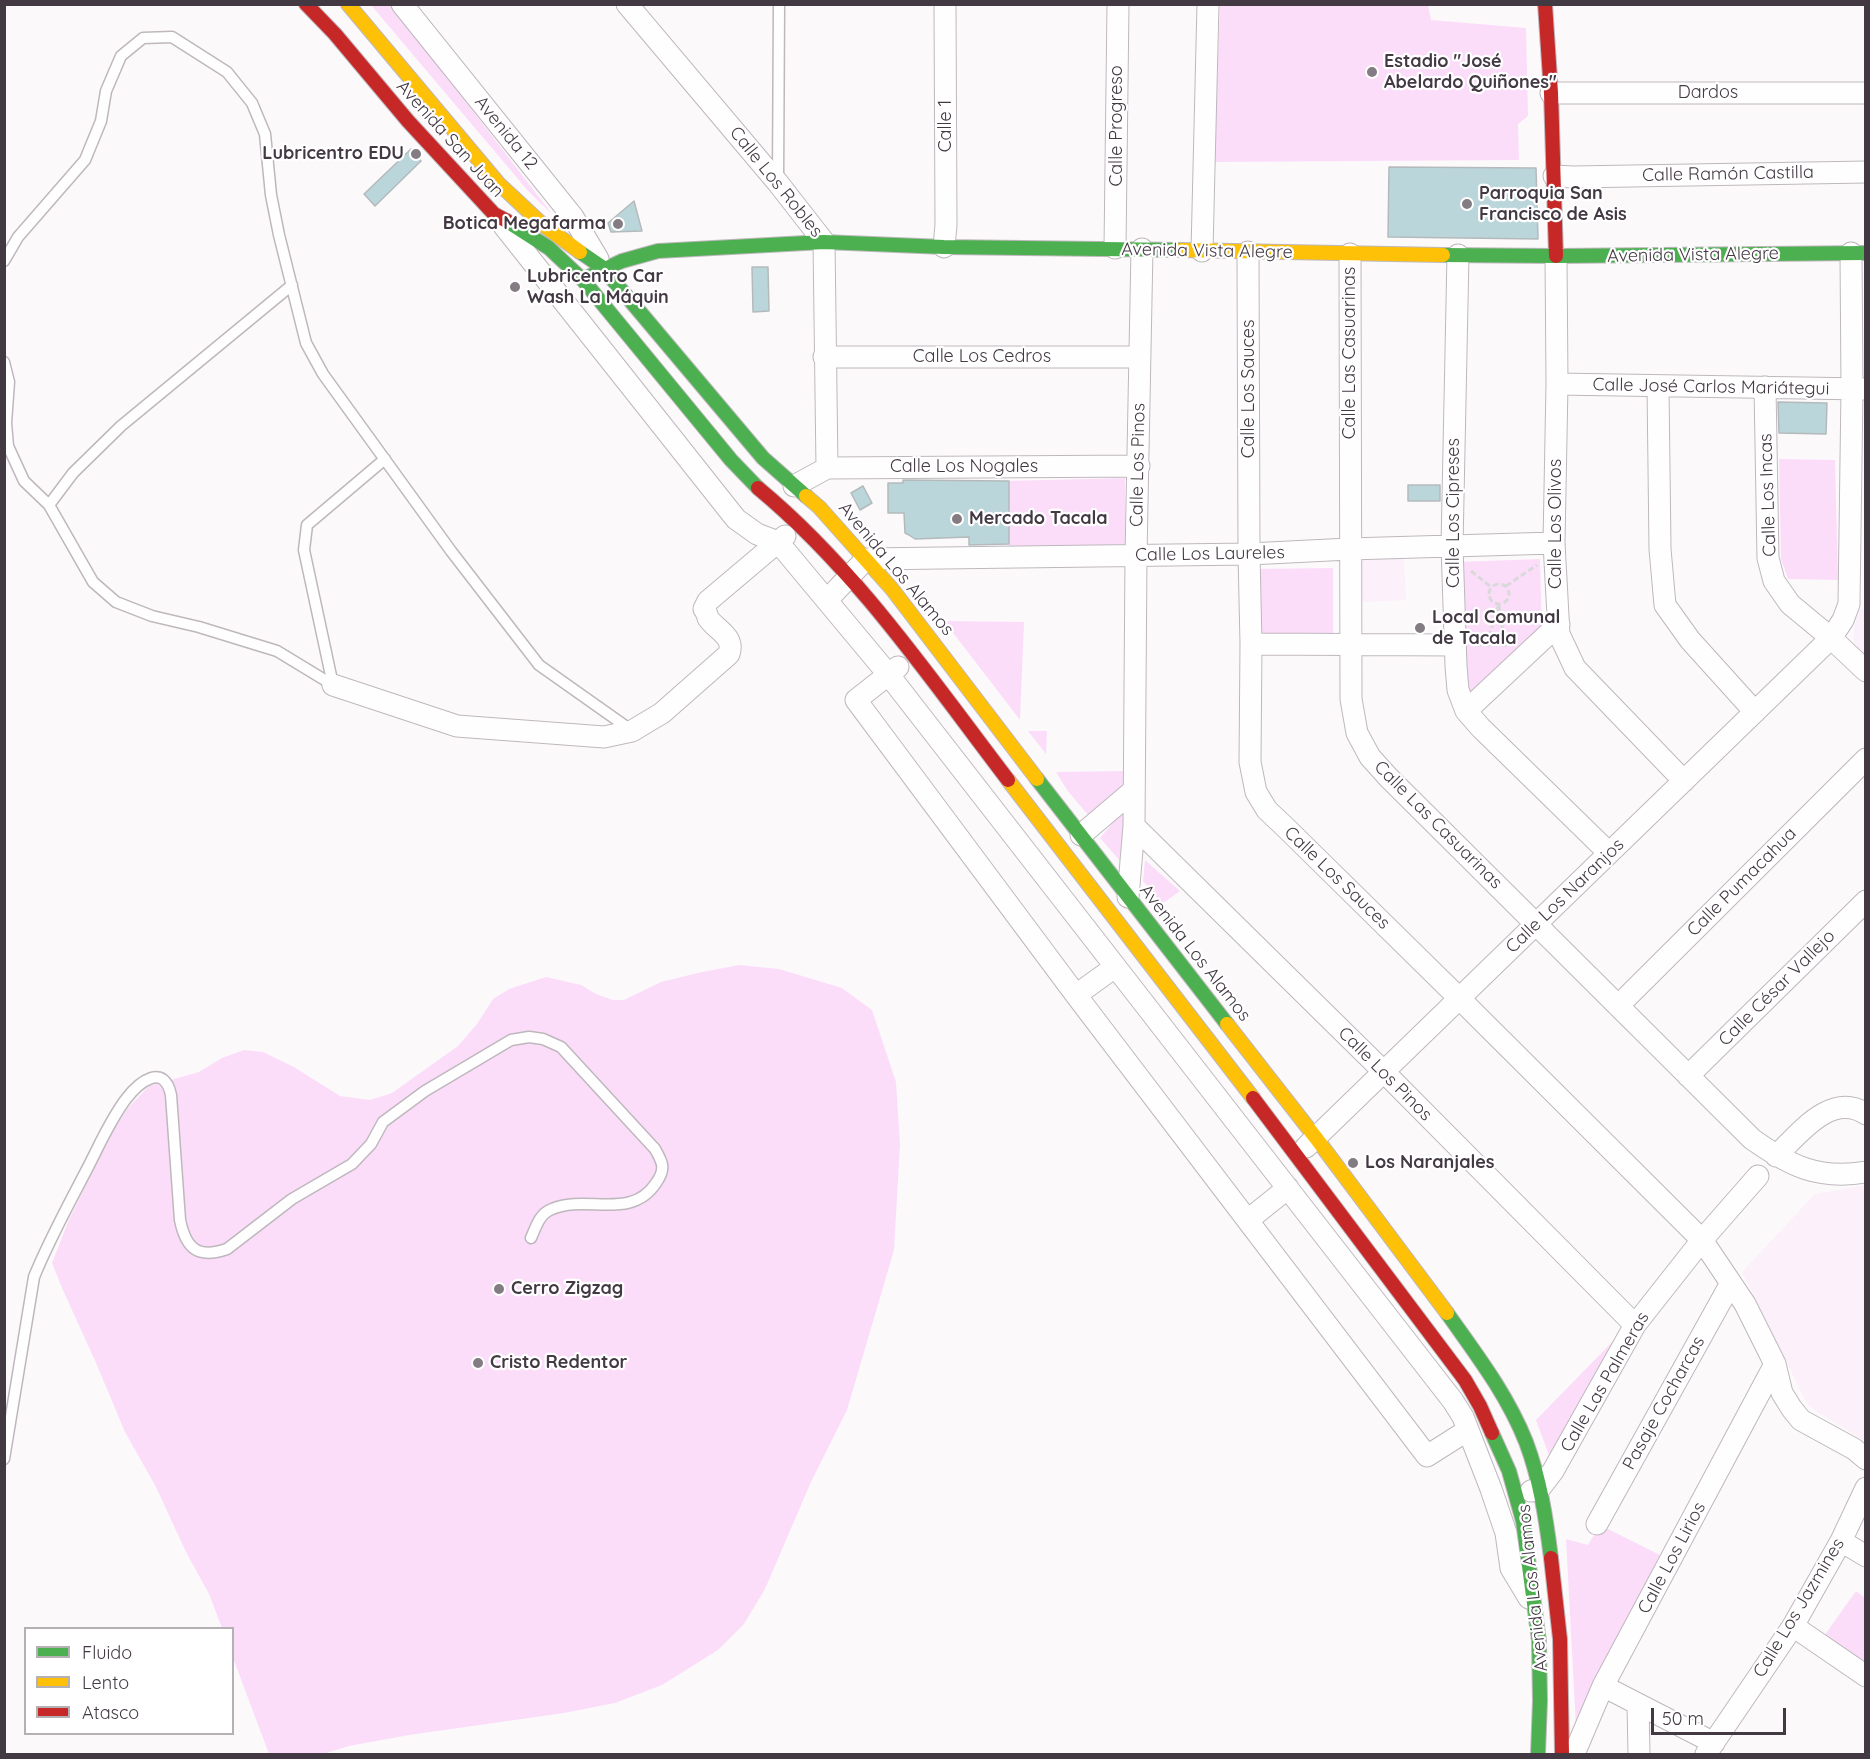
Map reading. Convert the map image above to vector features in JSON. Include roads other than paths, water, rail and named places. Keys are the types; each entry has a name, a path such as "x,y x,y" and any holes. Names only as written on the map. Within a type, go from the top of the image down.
{"main road":[{"name":"Avenida San Juan","path":"306,4 335,34 408,121 494,214 549,248 583,280"},
{"name":"Avenida San Juan","path":"348,4 498,183 542,224 602,267"},
{"path":"1545,4 1551,93 1556,256"},
{"name":"Avenida Vista Alegre","path":"583,280 602,267 633,256 658,251 825,242 944,247 1350,254 1556,256 1858,253"},
{"path":"646,266 658,251"},
{"name":"Avenida Los Alamos","path":"602,267 763,458 819,507 892,588 1316,1138 1434,1295 1490,1374 1526,1442 1540,1488 1546,1519 1560,1639 1562,1755"},
{"name":"Avenida Los Alamos","path":"583,280 731,460 752,483 799,524 850,576 1298,1155 1466,1380 1504,1460 1523,1521 1539,1641 1538,1755"},
{"path":"638,310 639,286"}],"street":[{"name":"Avenida 12","path":"402,4 573,217 602,267"},
{"name":"Calle Los Robles","path":"627,4 825,242 824,357 827,468"},
{"name":"Calle 1","path":"944,247 946,225 945,4"},
{"name":"Calle Progreso","path":"1115,249 1118,4"},
{"path":"1202,251 1209,4"},
{"name":"Dardos","path":"1551,93 1866,93"},
{"name":"Calle Ramón Castilla","path":"1554,176 1866,172"},
{"path":"494,214 736,519 757,534 778,542 888,674 1453,1401 1468,1430 1506,1533 1511,1568 1534,1607"},
{"name":"Calle Los Pinos","path":"1128,897 1134,826 1142,249"},
{"name":"Calle Los Sauces","path":"1248,252 1250,762 1256,792 1267,810 1702,1240 1745,1304 1775,1364 1782,1393 1802,1420 1854,1449 1866,1459"},
{"path":"1858,253 1858,604"},
{"name":"Calle Las Casuarinas","path":"1350,254 1351,699 1357,733 1370,757 1752,1139 1776,1156 1802,1167 1830,1175 1866,1172"},
{"name":"Calle Los Cipreses","path":"1458,255 1452,546 1458,690 1466,711 1609,853"},
{"name":"Calle Los Olivos","path":"1556,256 1557,384 1554,543 1559,634 1575,668 1684,781"},
{"name":"Avenida Vista Alegre","path":"560,295 583,280"},
{"name":"Calle Los Cedros","path":"824,357 1139,357"},
{"name":"Calle José Carlos Mariátegui","path":"1557,384 1859,389"},
{"path":"1658,386 1660,549 1665,605 1690,640 1755,712"},
{"name":"Calle Los Incas","path":"1765,387 1768,558 1774,581 1790,604 1866,671"},
{"name":"Calle Los Nogales","path":"794,486 827,468 1139,466"},
{"path":"333,684 457,726 604,737 632,731 662,713 729,654 732,647 729,639 708,618 704,609 708,601 819,507"},
{"name":"Calle Los Laureles","path":"866,559 1249,554 1554,543"},
{"path":"827,600 866,559"},
{"name":"Calle Los Naranjos","path":"1298,1155 1831,638 1858,604"},
{"path":"1466,711 1558,624"},
{"path":"1251,644 1455,645"},
{"path":"913,656 856,700 1076,995 1427,1456 1468,1430"},
{"name":"Calle Pumacahua","path":"1618,1006 1866,759"},
{"path":"1081,836 1134,790"},
{"name":"Calle Los Pinos","path":"1134,826 1384,1072 1635,1325"},
{"name":"Calle César Vallejo","path":"1688,1076 1866,901"},
{"path":"1076,995 1111,961 1130,937 1148,923"},
{"path":"1776,1156 1804,1128 1826,1111 1842,1107 1866,1114"},
{"name":"Calle Las Palmeras","path":"1540,1488 1553,1471 1635,1325 1702,1240 1758,1176"},
{"path":"1248,1220 1288,1188"},
{"name":"Pasaje Cocharcas","path":"1597,1524 1731,1283"},
{"name":"Calle Los Lirios","path":"1574,1755 1603,1686 1775,1364"},
{"path":"1516,1497 1540,1488"},
{"name":"Calle Los Jazmines","path":"1710,1749 1793,1626 1841,1541 1866,1488"},
{"path":"1841,1541 1866,1556"},
{"path":"1793,1626 1866,1676"},
{"path":"1603,1686 1638,1704 1710,1749"},
{"path":"1638,1704 1639,1755"}],"lane":[{"path":"778,183 779,4"},
{"path":"4,261 18,237 85,160 101,122 106,91 121,56 143,38 172,37 227,72 252,103 265,134 272,195 306,343 323,374 452,551 539,665 632,731"},
{"path":"49,505 73,473 121,426 292,285"},
{"path":"4,362 9,382 6,423 8,447 24,481 49,505 93,582 116,602 152,616 199,627 277,651 333,684"},
{"path":"333,684 304,550 307,525 385,459"},
{"path":"4,1459 34,1277 45,1250 109,1127 126,1099 144,1081 157,1077 163,1078 168,1084 180,1220 184,1236 190,1246 197,1250 207,1253 218,1252 227,1249 292,1199 352,1164 371,1144 383,1122 425,1091 511,1040 529,1036 543,1039 561,1047 655,1149 662,1162 663,1173 650,1192 635,1202 609,1206 567,1205 551,1209 541,1215 531,1238"}],"place":[{"name":"Estadio \"José Abelardo Quiñones\"","path":"1372,72"},
{"name":"Lubricentro EDU","path":"416,154"},
{"name":"Parroquia San Francisco de Asis","path":"1467,204"},
{"name":"Botica Megafarma","path":"618,224"},
{"name":"Lubricentro Car Wash La Máquin","path":"515,287"},
{"name":"Mercado Tacala","path":"957,519"},
{"name":"Local Comunal de Tacala","path":"1420,628"},
{"name":"Los Naranjales","path":"1353,1163"},
{"name":"Cerro Zigzag","path":"499,1289"},
{"name":"Cristo Redentor","path":"478,1363"}]}
